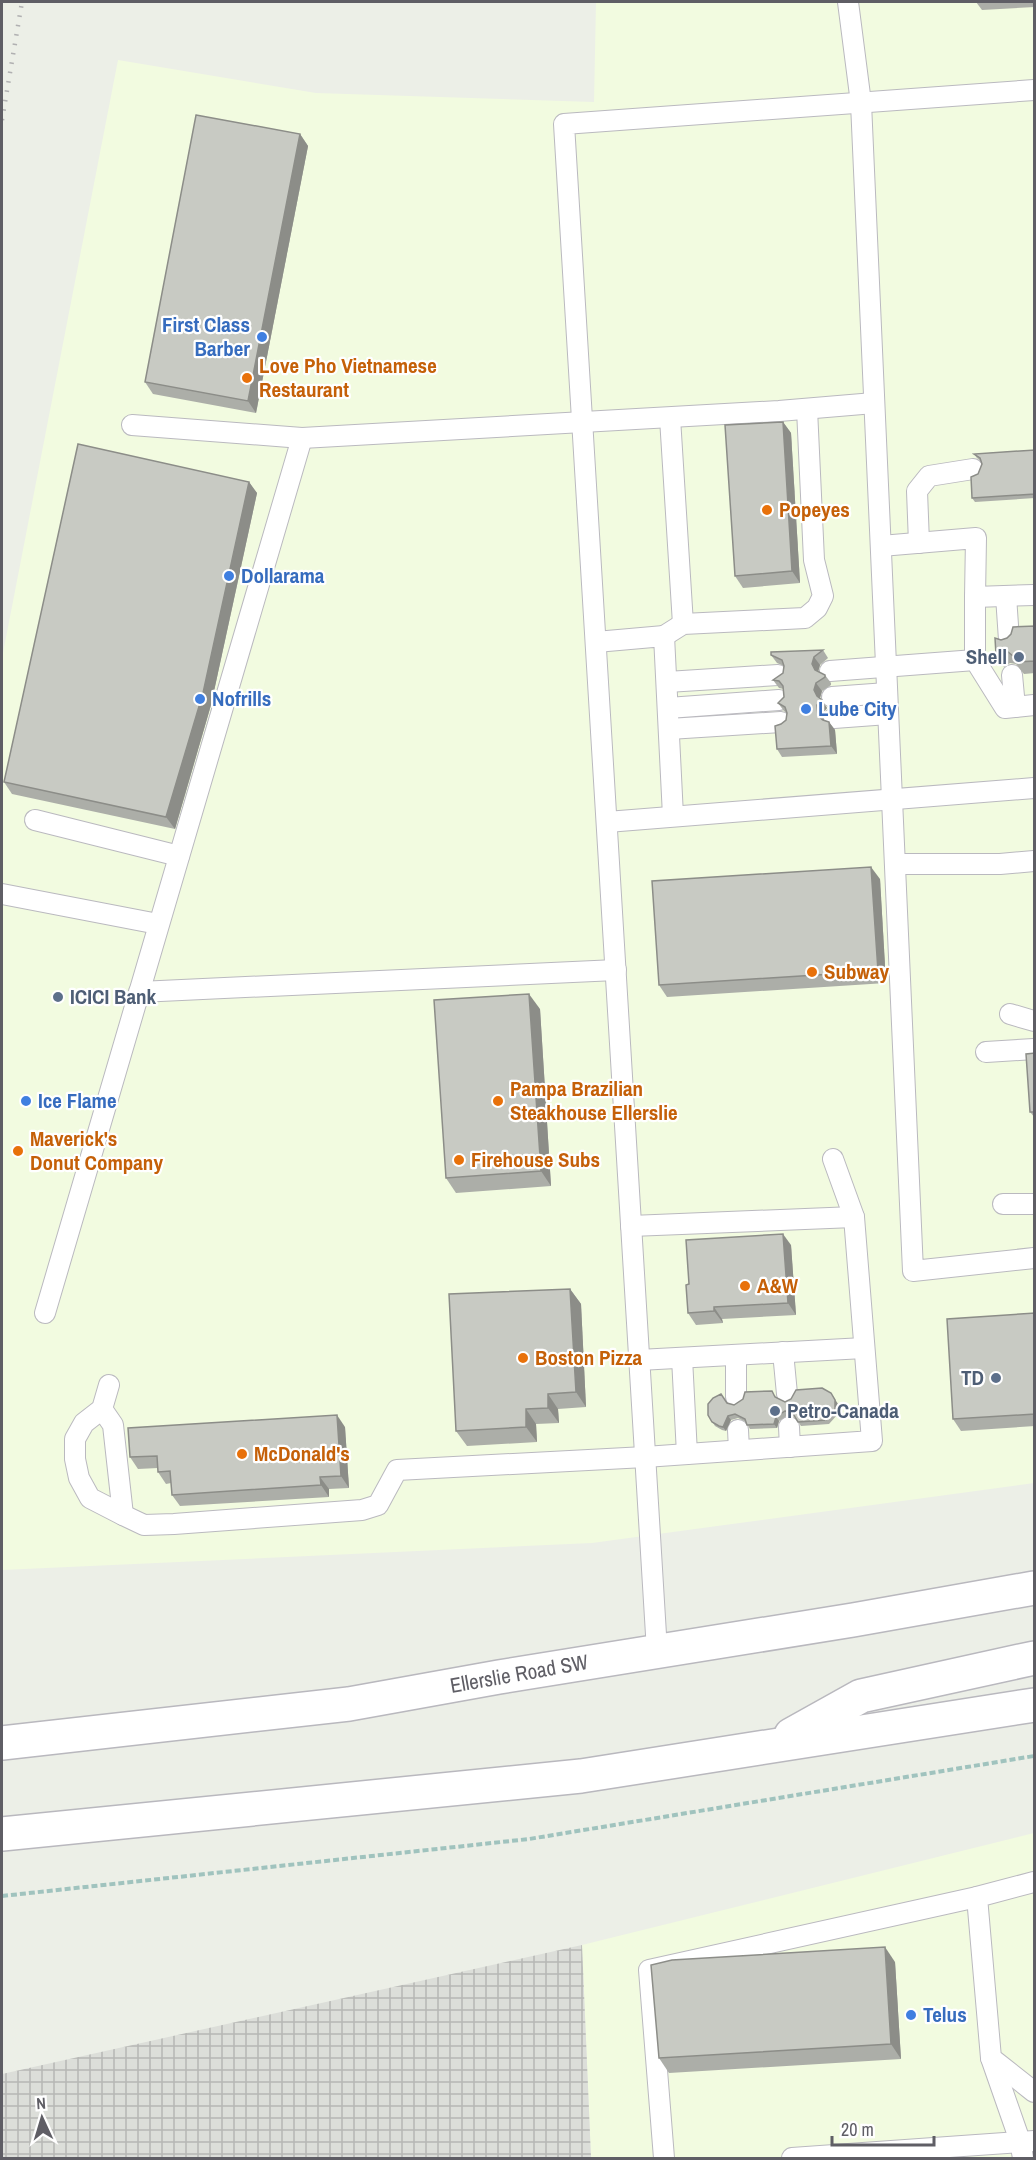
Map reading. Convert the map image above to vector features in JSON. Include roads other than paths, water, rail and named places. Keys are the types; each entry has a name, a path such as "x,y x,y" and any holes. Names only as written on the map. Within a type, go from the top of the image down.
{"main road":[{"name":"Ellerslie Road SW","path":"2,1743 349,1704 1035,1588"},
{"path":"771,1746 861,1696 1035,1658"},
{"path":"2,1834 581,1776 1034,1705"}],"lane":[{"path":"848,2 861,103 913,1271 1035,1258"},
{"path":"657,1652 564,124 1035,90"},
{"path":"132,425 302,438 670,418 874,403"},
{"path":"596,642 664,636 682,624 805,618 817,609 823,596 814,560 807,409"},
{"path":"670,418 682,624"},
{"path":"45,1313 302,438"},
{"path":"918,543 917,491 929,476 973,469"},
{"path":"881,546 976,538 975,660 1005,708 1025,706 1012,675"},
{"path":"975,597 1035,595"},
{"path":"1006,596 1009,640"},
{"path":"664,636 673,816"},
{"path":"830,671 975,660"},
{"path":"667,682 778,675"},
{"path":"832,697 888,693"},
{"path":"668,708 779,700"},
{"path":"834,718 888,714"},
{"path":"669,729 780,722"},
{"path":"607,822 1035,788"},
{"path":"35,820 179,856"},
{"path":"895,864 1000,864 1035,861"},
{"path":"2,894 158,924"},
{"path":"139,992 616,970"},
{"path":"1010,1014 1035,1021"},
{"path":"986,1052 1035,1049"},
{"path":"109,1385 102,1409 84,1423 75,1439 75,1459 79,1478 90,1498 144,1525 362,1510 378,1505 397,1470 645,1457 872,1441 854,1217 833,1159"},
{"path":"1002,1204 1035,1204"},
{"path":"631,1226 854,1217"},
{"path":"639,1360 864,1348"},
{"path":"783,1352 787,1394"},
{"path":"736,1355 736,1397"},
{"path":"682,1358 687,1454"},
{"path":"102,1409 113,1425 123,1515"},
{"path":"789,1427 790,1447"},
{"path":"738,1430 739,1450"},
{"path":"664,2158 649,1970 1035,1882"},
{"path":"792,2158 1026,2147 991,2058 977,1897"},
{"path":"991,2058 1035,2092"}],"railway":[{"path":"2,120 22,2"}],"place":[{"name":"First Class Barber","path":"262,337"},
{"name":"Love Pho Vietnamese Restaurant","path":"247,378"},
{"name":"Popeyes","path":"767,510"},
{"name":"Dollarama","path":"229,576"},
{"name":"Shell","path":"1019,657"},
{"name":"Nofrills","path":"200,699"},
{"name":"Lube City","path":"806,709"},
{"name":"Subway","path":"812,972"},
{"name":"ICICI Bank","path":"58,997"},
{"name":"Ice Flame","path":"26,1101"},
{"name":"Pampa Brazilian Steakhouse Ellerslie","path":"498,1101"},
{"name":"Maverick's Donut Company","path":"18,1151"},
{"name":"Firehouse Subs","path":"459,1160"},
{"name":"A&W","path":"745,1286"},
{"name":"Boston Pizza","path":"523,1358"},
{"name":"TD","path":"996,1378"},
{"name":"Petro-Canada","path":"775,1411"},
{"name":"McDonald's","path":"242,1454"},
{"name":"Telus","path":"911,2015"}]}
